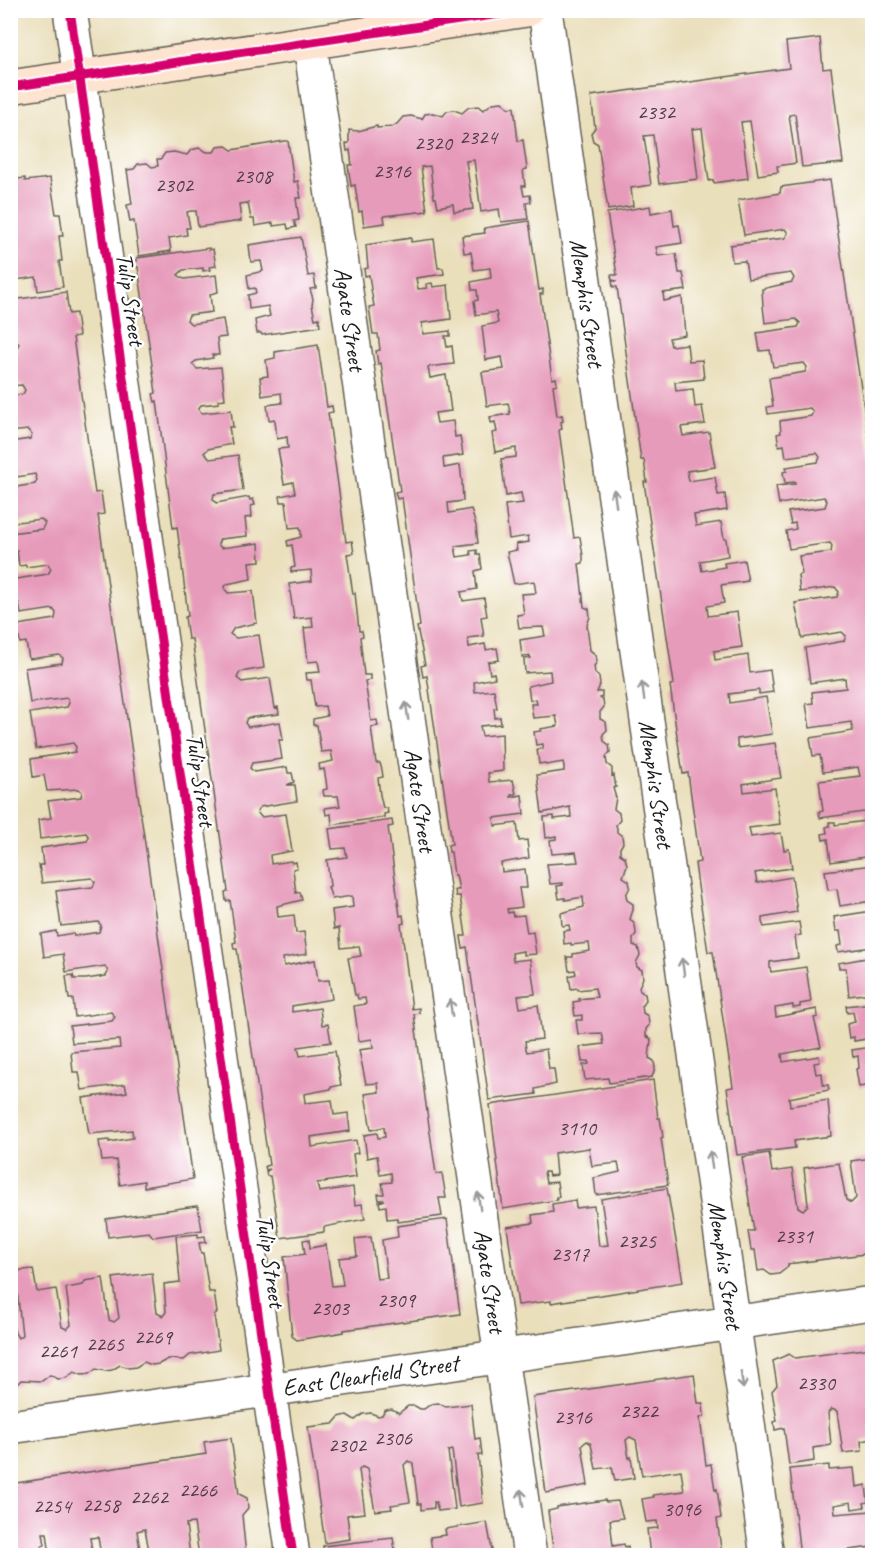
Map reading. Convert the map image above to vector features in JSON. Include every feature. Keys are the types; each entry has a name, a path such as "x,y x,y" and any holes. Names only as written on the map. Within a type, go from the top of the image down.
{"main road":[{"path":"10,87 526,10"}],"street":[{"name":"Tulip Street","path":"70,10 293,1556"},
{"name":"Memphis Street","path":"545,10 767,1556"},
{"name":"Agate Street","path":"310,44 530,1556"},
{"name":"East Clearfield Street","path":"10,1427 873,1303"}],"building":[{"path":"820,38 823,69 831,68 843,163 802,167 795,114 789,115 796,163 777,166 778,172 758,175 750,121 741,122 748,178 714,183 713,180 709,181 702,128 692,129 698,179 659,184 653,135 644,136 651,185 631,188 633,206 608,210 598,144 593,141 591,133 595,128 591,96 789,68 786,42"},
{"path":"502,102 509,108 514,107 518,141 523,140 527,169 523,170 525,186 522,186 524,196 530,195 531,202 526,203 528,219 501,222 499,209 481,212 474,160 466,161 473,209 454,212 453,204 438,207 436,198 434,198 430,166 421,167 427,211 384,216 385,223 364,226 362,211 359,212 355,185 351,186 348,165 352,165 350,150 347,151 346,144 349,143 349,130 358,131 377,126 377,128 392,127 403,117 411,116 422,119 425,114 433,113 443,116 447,111 454,110 462,113 469,107 478,106 483,110 493,103"},
{"path":"288,141 294,182 298,181 301,198 296,198 299,220 294,221 296,227 288,229 287,224 273,226 273,223 255,226 248,203 239,204 241,221 220,224 198,227 196,211 191,211 187,212 190,228 186,228 187,235 169,238 171,251 139,256 134,221 130,222 127,205 132,204 127,170 134,169 138,164 147,163 152,167 158,166 157,159 161,159 165,153 174,152 187,155 191,150 199,148 207,152 214,152 217,147 226,146 232,150"},
{"path":"25,178 25,181 50,178 56,214 60,214 63,236 59,236 62,261 59,261 63,287 38,291 36,277 16,280 10,242 10,180"},
{"path":"830,180 872,462 872,856 831,862 828,839 823,840 822,834 827,833 826,827 830,826 829,822 835,822 835,825 866,821 864,812 820,818 819,812 823,811 819,781 860,776 858,767 823,772 820,755 813,756 810,738 853,731 851,722 810,728 806,704 813,703 812,692 846,688 845,678 810,683 805,648 844,641 846,636 842,632 802,638 795,603 837,597 839,592 835,587 800,592 798,575 802,574 799,556 831,552 832,546 830,543 789,549 786,531 796,529 795,523 791,524 788,512 825,507 827,501 824,497 779,504 776,486 795,484 795,482 785,483 783,472 787,471 786,467 818,462 820,457 817,453 786,457 784,445 779,446 777,434 781,433 780,421 811,416 813,412 810,408 768,414 767,407 773,406 769,378 805,372 807,367 804,363 773,367 770,350 760,351 757,333 798,327 800,323 796,319 765,323 763,306 762,289 792,282 794,278 791,273 748,279 745,261 732,262 730,245 785,238 788,233 785,229 744,235 738,200 780,193 781,187"},
{"path":"650,206 651,213 672,209 674,226 679,225 682,243 656,247 658,256 676,254 679,273 683,273 686,290 663,293 664,301 682,297 685,335 669,338 671,346 687,344 689,361 702,360 704,379 675,382 676,391 693,389 695,407 702,406 705,424 681,427 683,436 709,432 715,467 687,471 689,481 715,477 718,495 725,494 727,510 694,515 696,526 721,522 724,539 726,539 728,556 700,561 702,571 725,567 724,563 744,560 748,581 721,585 724,603 707,606 708,616 737,612 742,647 714,651 715,660 748,655 750,673 770,670 773,692 759,694 759,690 729,694 730,703 766,697 772,734 737,739 737,744 738,748 775,743 781,778 743,784 744,792 775,788 780,824 749,828 751,837 781,833 784,850 789,849 792,868 755,873 757,883 792,877 797,912 762,918 762,922 764,927 799,922 801,935 795,936 798,958 770,962 770,968 771,972 806,967 811,1002 800,1004 800,1007 793,1008 793,1005 775,1008 776,1017 817,1009 818,1017 814,1018 821,1047 782,1054 783,1062 819,1056 820,1062 814,1063 816,1074 822,1073 823,1085 828,1085 829,1090 789,1098 790,1106 828,1100 831,1136 794,1141 795,1148 737,1155 727,1088 733,1087 713,952 708,952 698,886 695,863 700,862 688,773 683,774 676,729 670,685 674,684 644,482 647,482 644,460 641,460 617,287 613,287 612,281 617,281 612,280 611,275 617,275 607,213"},
{"path":"529,221 539,290 543,289 543,294 540,294 552,379 556,378 557,384 553,385 557,416 562,415 563,421 561,422 562,429 559,430 574,538 580,537 583,556 583,563 579,564 584,607 589,609 590,617 587,625 590,650 596,655 597,662 594,666 600,685 597,692 602,692 600,698 603,700 604,707 600,712 600,719 606,722 607,730 603,734 610,752 606,757 607,764 612,768 616,787 613,788 616,798 614,809 619,813 620,820 616,825 623,843 620,854 625,857 627,865 623,877 629,881 627,900 633,904 630,919 635,925 636,934 633,938 633,945 638,947 640,955 636,963 637,967 642,970 643,978 639,987 640,991 645,994 646,1000 642,1005 643,1013 648,1016 649,1025 646,1029 646,1036 651,1039 649,1058 654,1061 655,1069 652,1077 609,1083 608,1078 585,1080 583,1065 589,1064 588,1061 582,1062 580,1047 604,1044 602,1033 578,1034 576,1020 582,1020 582,1015 575,1016 573,1002 597,997 595,988 571,989 569,976 576,974 575,970 569,971 567,957 590,951 589,943 564,944 563,931 570,930 569,925 562,926 561,913 584,907 583,897 559,899 557,886 563,883 550,884 547,864 578,862 576,852 552,854 550,840 556,839 556,836 546,838 544,817 554,816 554,819 571,817 570,807 542,813 537,775 564,771 564,766 563,762 539,764 537,749 543,749 543,744 536,745 534,732 558,726 556,716 533,718 531,704 537,704 536,699 530,700 528,686 551,681 550,671 525,673 524,659 531,658 530,656 522,657 520,640 545,636 543,627 519,628 517,615 524,614 521,594 536,593 534,581 514,584 507,552 517,550 516,544 529,542 528,536 509,539 505,505 523,503 521,493 506,496 501,459 516,457 516,448 495,452 492,433 497,432 495,422 491,423 490,417 510,414 509,407 508,403 487,406 482,372 504,369 502,357 486,360 482,326 498,323 496,312 476,315 474,301 478,300 477,290 472,290 471,282 491,278 490,268 474,270 471,252 464,253 462,236 485,233 484,228"},
{"path":"301,237 308,276 314,275 316,288 310,289 315,319 319,318 320,326 262,335 257,333 255,320 270,316 268,306 249,309 248,295 256,293 255,288 249,289 247,275 263,271 261,261 251,262 249,245"},
{"path":"411,238 411,242 434,239 438,268 443,268 444,274 416,278 418,289 427,288 426,284 432,283 433,287 448,285 451,319 422,323 423,334 450,331 450,336 445,336 447,347 452,346 454,364 428,367 430,378 446,375 451,411 435,413 437,423 453,421 455,437 460,436 463,455 443,458 444,468 460,465 462,482 463,501 448,503 449,513 471,509 476,526 478,543 455,546 457,557 471,555 470,551 477,550 477,554 480,554 482,569 475,571 477,589 461,592 463,601 484,598 487,616 481,617 484,636 468,638 469,647 485,644 486,650 497,648 499,660 488,662 490,674 494,673 495,678 474,682 475,692 494,690 497,708 494,708 495,718 500,717 501,724 480,726 482,736 502,734 503,771 488,773 489,782 513,780 516,794 511,794 511,797 522,795 524,814 494,818 495,826 517,823 519,841 527,840 529,858 501,863 502,872 525,869 527,888 519,888 522,907 507,909 508,913 512,912 513,916 524,915 527,933 533,932 536,954 523,955 523,951 512,953 513,961 530,959 535,994 518,996 520,1008 538,1005 542,1039 525,1041 526,1049 527,1052 546,1049 549,1069 554,1069 556,1084 535,1089 536,1094 489,1100 467,947 463,948 462,943 461,936 466,936 460,896 456,896 455,890 459,890 456,875 454,875 451,852 449,852 448,845 452,844 427,676 423,677 421,666 425,665 417,627 420,626 402,498 397,499 395,492 400,491 381,363 378,364 376,351 380,350 378,334 373,334 369,307 374,306 369,275 365,276 364,269 368,268 366,245"},
{"path":"209,248 209,250 213,249 216,266 203,271 203,268 183,270 178,275 184,279 216,275 218,292 210,294 212,312 189,315 187,320 191,324 223,319 226,337 217,338 219,355 212,355 213,358 192,364 197,369 221,367 225,399 218,400 219,403 201,405 198,409 202,413 231,410 233,427 229,427 232,444 208,449 204,453 210,459 238,455 243,490 214,494 213,499 216,503 249,497 250,500 253,499 255,505 251,506 252,517 245,518 247,536 220,539 218,544 221,548 259,543 260,561 249,562 251,579 227,584 224,588 228,593 253,591 257,623 234,628 230,634 236,638 259,635 264,668 240,672 237,678 242,682 270,678 275,708 278,707 279,714 247,718 245,723 248,727 280,722 283,740 279,740 282,759 252,763 250,768 254,772 287,767 288,773 292,773 294,782 287,785 295,785 297,801 260,807 257,812 261,817 286,814 292,851 270,855 271,864 296,862 297,868 293,869 296,893 300,892 302,900 277,906 278,917 294,915 296,933 304,932 307,954 283,958 284,966 315,960 318,981 329,980 332,999 292,1006 292,1012 320,1008 322,1025 328,1024 331,1042 298,1047 300,1056 335,1051 341,1085 304,1094 305,1103 332,1100 334,1115 348,1113 350,1131 311,1137 312,1147 356,1140 358,1153 353,1154 356,1177 317,1183 319,1192 353,1187 355,1205 362,1204 365,1219 324,1227 324,1232 280,1238 270,1176 267,1176 266,1172 270,1169 266,1170 265,1166 269,1165 237,949 234,949 233,943 236,942 230,900 226,901 225,892 228,891 192,639 188,639 185,617 188,616 177,527 173,528 157,401 155,402 153,394 156,393 138,267 134,267 133,261 137,261 137,258"},
{"path":"66,292 69,314 76,313 79,336 73,337 95,493 101,492 104,514 98,515 193,1179 144,1187 144,1181 120,1185 116,1160 102,1161 99,1141 109,1140 109,1142 133,1138 132,1130 89,1134 83,1098 127,1092 125,1084 82,1090 79,1072 73,1072 71,1052 120,1048 119,1040 72,1043 70,1026 112,1021 115,1017 111,1012 75,1017 73,999 69,999 66,976 73,975 74,979 86,979 106,976 108,972 105,966 66,972 63,954 44,957 41,934 56,931 57,936 73,933 74,936 99,932 101,925 98,922 61,926 56,891 93,887 95,882 92,878 42,883 39,865 43,865 41,848 87,841 89,837 86,833 40,839 38,820 51,818 48,801 81,797 82,792 79,789 47,791 44,775 33,777 31,759 75,752 76,747 73,743 36,749 30,713 67,707 69,703 67,698 30,703 25,668 62,663 63,658 59,655 29,659 26,642 20,643 17,625 55,619 56,613 53,609 21,614 19,603 14,604 13,597 10,597 10,580 48,574 51,569 48,564 19,566 17,550 12,551 10,533 42,529 45,523 41,519 10,523 10,488 35,484 37,480 35,474 10,478 10,442 30,439 32,435 28,430 10,432 10,396 23,394 25,390 22,385 10,386 10,351 16,350 19,344 16,341 10,341 10,304 12,300"},
{"path":"318,345 327,407 332,406 333,412 328,413 346,542 352,541 354,553 347,554 353,594 355,593 359,631 362,631 363,636 360,637 364,675 370,675 370,680 365,681 371,721 377,720 378,726 371,727 376,763 380,763 383,777 378,778 380,795 383,808 387,808 388,813 384,814 384,817 332,825 331,814 326,815 325,808 340,806 338,796 324,796 323,790 327,789 326,780 324,769 320,770 319,764 333,761 331,751 321,752 317,725 313,725 313,719 327,716 325,706 315,707 311,680 307,680 306,673 320,672 318,661 308,662 304,628 313,627 312,617 294,619 289,584 312,581 311,570 291,572 291,568 295,567 292,545 288,546 287,541 301,537 301,532 300,527 289,528 286,502 281,502 280,496 295,493 293,482 284,484 278,449 288,448 287,437 277,439 275,421 274,419 269,420 267,405 282,403 281,393 262,396 260,377 268,376 266,360 275,358 275,352"},
{"path":"392,820 393,826 388,827 400,916 403,915 404,923 401,924 412,1009 419,1008 419,1013 414,1014 426,1105 436,1174 442,1173 446,1198 439,1198 442,1216 398,1222 397,1218 387,1219 386,1206 380,1207 379,1202 385,1200 379,1200 378,1194 384,1194 382,1183 392,1182 391,1173 380,1175 377,1156 367,1158 364,1135 377,1133 378,1138 385,1137 384,1127 371,1130 365,1094 379,1092 378,1083 366,1084 359,1050 373,1048 372,1039 359,1041 354,1006 366,1004 365,998 358,999 355,995 348,958 361,956 359,946 341,948 339,928 334,929 332,910 353,907 352,896 332,899 328,887 330,886 327,860 347,857 345,848 332,849 329,829"},
{"path":"872,865 872,901 840,906 837,889 828,890 825,871"},
{"path":"872,911 872,947 838,952 837,946 842,945 840,931 836,931 834,917"},
{"path":"872,957 872,993 849,996 846,968 839,968 838,963"},
{"path":"872,1003 872,1038 854,1041 854,1037 849,1038 847,1024 855,1022 853,1012 847,1013 846,1006"},
{"path":"872,1047 872,1085 859,1087 856,1069 859,1068 858,1056 853,1057 852,1050"},
{"path":"653,1080 663,1137 661,1138 668,1185 596,1195 594,1178 620,1172 618,1163 592,1166 589,1148 554,1153 556,1175 549,1176 548,1172 544,1172 546,1183 557,1182 559,1197 556,1197 557,1200 503,1209 490,1105"},
{"path":"769,1153 772,1172 792,1169 798,1207 803,1210 808,1205 804,1168 839,1163 846,1200 851,1203 856,1198 851,1161 872,1158 872,1253 788,1264 788,1267 779,1274 771,1275 764,1270 758,1271 755,1250 751,1250 748,1231 754,1231 742,1157"},
{"path":"667,1188 683,1282 551,1303 551,1301 518,1305 507,1227 533,1223 532,1215 553,1212 552,1204 575,1200 576,1208 594,1206 599,1246 608,1245 601,1199"},
{"path":"198,1206 202,1230 153,1237 149,1232 108,1237 106,1219"},
{"path":"447,1219 460,1314 344,1330 344,1332 297,1340 292,1336 284,1257 305,1254 303,1240 309,1239 310,1248 326,1245 332,1286 343,1285 339,1258 357,1256 355,1239 371,1237 377,1279 387,1278 382,1240 398,1237 397,1226"},
{"path":"198,1234 198,1237 205,1236 206,1242 199,1243 201,1253 203,1253 209,1292 214,1292 217,1313 214,1314 219,1350 190,1355 184,1360 168,1359 152,1365 144,1362 129,1368 120,1365 112,1370 96,1369 89,1374 82,1375 74,1372 66,1378 58,1379 50,1375 42,1381 21,1380 17,1384 10,1385 10,1312 15,1333 18,1338 22,1335 15,1271 33,1269 37,1292 56,1289 62,1327 67,1329 71,1325 66,1288 83,1285 85,1281 103,1278 109,1320 114,1322 119,1318 113,1278 152,1273 157,1313 163,1316 166,1312 164,1284 180,1282 176,1236"},
{"path":"872,1348 872,1439 861,1441 862,1451 843,1453 837,1411 831,1409 828,1413 831,1445 813,1448 814,1461 789,1465 784,1428 775,1430 774,1422 777,1421 772,1391 777,1385 773,1361 789,1354 795,1358"},
{"path":"694,1374 698,1403 703,1403 704,1417 700,1418 706,1465 711,1464 715,1490 717,1489 721,1518 717,1519 722,1556 650,1556 647,1529 658,1528 657,1521 646,1522 642,1499 654,1497 653,1495 684,1491 681,1470 642,1476 636,1440 630,1437 626,1440 634,1478 615,1481 612,1467 596,1469 591,1444 587,1441 582,1445 588,1485 546,1493 533,1397"},
{"path":"438,1403 446,1407 471,1404 475,1439 480,1438 482,1455 478,1455 483,1503 459,1507 452,1450 448,1451 455,1509 438,1511 436,1502 434,1502 434,1508 421,1510 421,1504 418,1504 413,1464 408,1461 404,1465 410,1502 391,1505 392,1509 375,1511 367,1469 362,1467 359,1470 365,1513 347,1515 350,1539 325,1543 308,1427 333,1424 339,1417 347,1415 355,1420 363,1414 371,1413 378,1416 382,1415 385,1410 392,1409 399,1413 408,1406 424,1409 431,1404"},
{"path":"231,1438 239,1494 247,1498 248,1508 242,1515 246,1556 199,1556 194,1523 186,1524 190,1556 150,1556 145,1529 137,1531 141,1556 101,1556 98,1537 90,1538 93,1556 50,1556 47,1533 43,1533 45,1545 41,1546 43,1556 10,1556 10,1484 206,1454 204,1442"},
{"path":"829,1465 829,1470 854,1468 856,1487 866,1485 868,1502 864,1503 865,1507 852,1509 851,1502 834,1505 835,1514 871,1511 872,1547 841,1551 841,1556 800,1556 790,1469"},
{"path":"605,1500 606,1502 618,1501 623,1518 610,1520 613,1546 624,1544 625,1547 628,1546 629,1556 554,1556 548,1511 557,1509 557,1507"},
{"path":"487,1522 493,1556 433,1556 430,1537 446,1535 445,1529"},
{"path":"393,1538 396,1556 324,1556 323,1546"}],"cycle path":[{"path":"70,10 293,1556"},
{"path":"10,87 527,10"}]}
